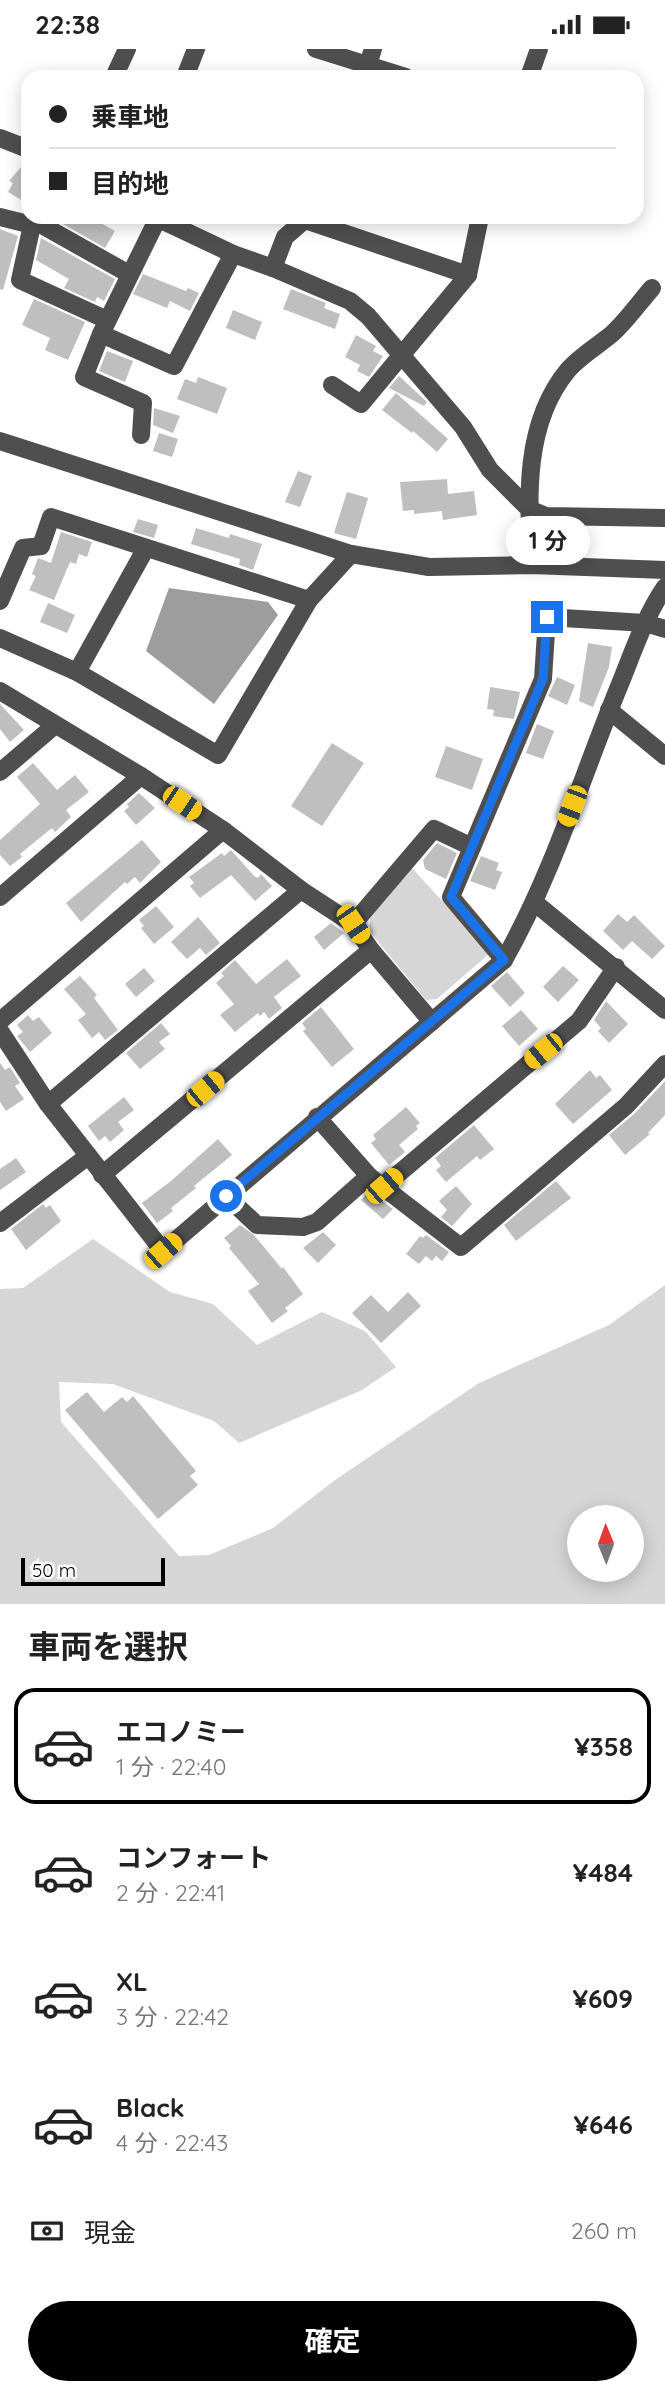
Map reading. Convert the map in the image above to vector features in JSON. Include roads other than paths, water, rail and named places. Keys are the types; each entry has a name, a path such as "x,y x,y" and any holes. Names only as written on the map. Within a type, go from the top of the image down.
{"street":[{"path":"117,70 127,49"},
{"path":"188,70 196,49"},
{"path":"316,49 387,70"},
{"path":"532,70 539,49"},
{"path":"0,138 21,146"},
{"path":"0,217 21,222"},
{"path":"28,224 40,224 129,274"},
{"path":"141,435 143,403 84,377 104,327 153,224"},
{"path":"169,224 233,254 349,301 368,316 463,427 490,470 529,509 547,516 665,518"},
{"path":"273,268 285,237 301,224"},
{"path":"321,224 468,275"},
{"path":"332,385 361,404 468,275 479,224"},
{"path":"32,225 20,280 174,366 233,254"},
{"path":"532,565 529,509 533,459 541,413 568,370 615,331 652,288"},
{"path":"0,441 351,554 429,567 532,565 665,570"},
{"path":"0,601 23,548 41,547 51,517 309,600"},
{"path":"77,672 146,548"},
{"path":"0,639 77,672 218,755 309,600 351,554"},
{"path":"0,1031 48,1104 163,1251 504,960 534,902 645,623 665,587"},
{"path":"504,960 451,897 543,679 547,617 645,623 665,629"},
{"path":"0,691 141,776 223,830 301,890 353,924 371,950 432,1022"},
{"path":"609,711 665,756"},
{"path":"0,772 54,726"},
{"path":"0,897 141,776"},
{"path":"353,924 434,829 472,846"},
{"path":"0,1021 223,830"},
{"path":"48,1104 301,890"},
{"path":"534,902 665,1010"},
{"path":"102,1175 371,950"},
{"path":"226,1196 257,1225 303,1227 317,1222 377,1181 579,1021 616,967"},
{"path":"317,1117 377,1181 461,1247 626,1106 665,1064"},
{"path":"0,1223 88,1156"}]}
